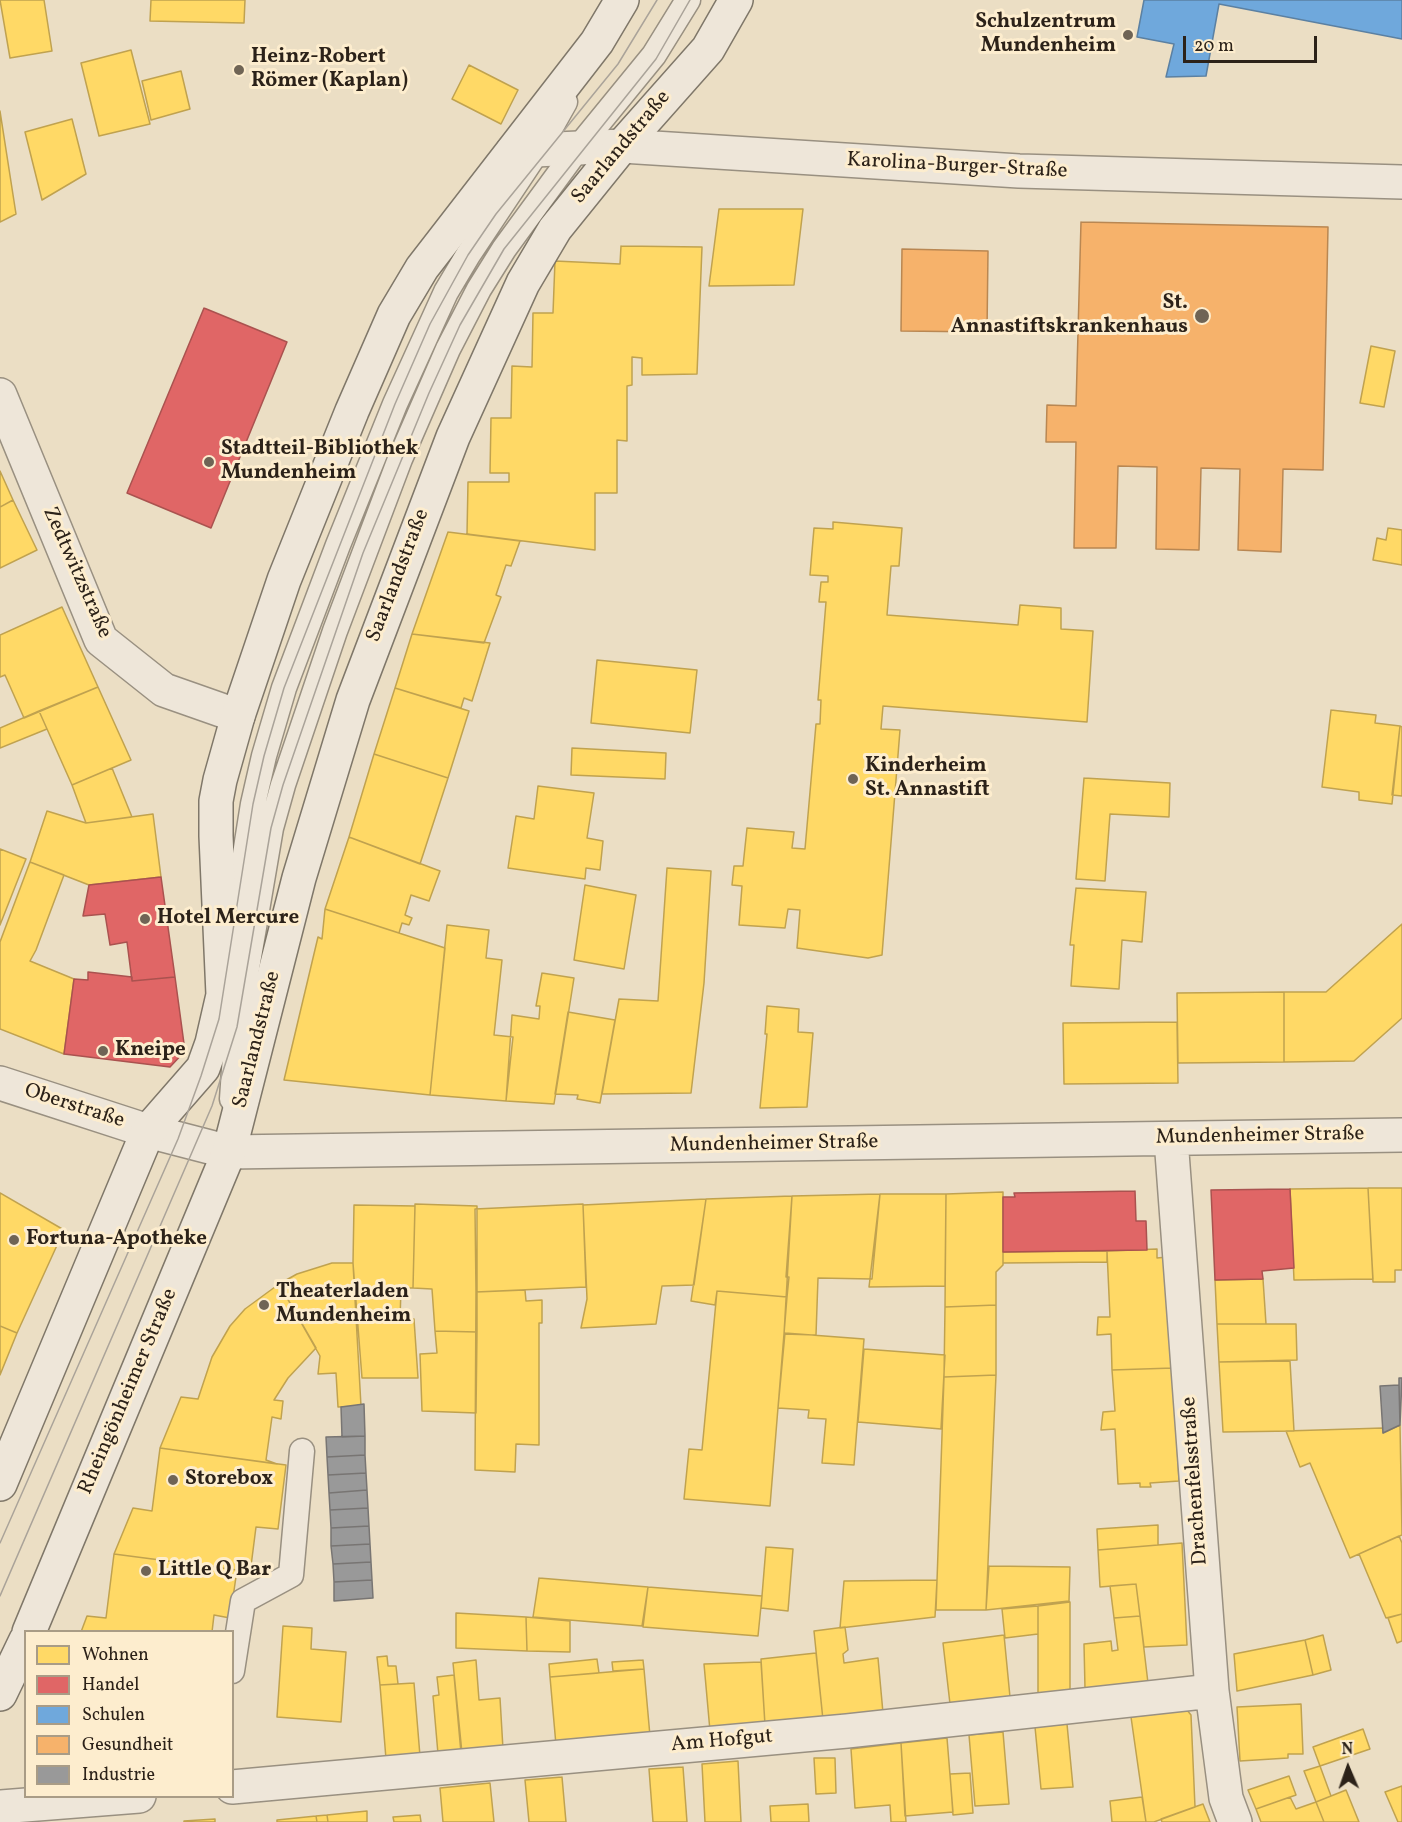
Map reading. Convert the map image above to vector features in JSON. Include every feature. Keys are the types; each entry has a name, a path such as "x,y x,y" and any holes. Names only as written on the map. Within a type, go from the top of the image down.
{"street":[{"name":"Saarlandstraße","path":"148,1131 203,1068 219,1019 223,995 216,801 238,716 301,536 352,411 394,315 422,267 526,150 622,0"},
{"name":"Saarlandstraße","path":"229,1152 305,857 352,700 453,437 523,283 555,229 622,146 708,49 736,0"},
{"name":"Karolina-Burger-Straße","path":"526,150 622,146 1019,171 1402,182"},
{"name":"Zedtwitzstraße","path":"0,395 100,640 164,690 238,716"},
{"name":"Oberstraße","path":"0,1083 148,1131"},
{"name":"Mundenheimer Straße","path":"148,1131 229,1152 1402,1135"},
{"path":"0,1484 148,1131"},
{"name":"Drachenfelsstraße","path":"1171,1139 1212,1691 1226,1798 1235,1822"},
{"name":"Rheingönheimer Straße","path":"30,1630 229,1152"},
{"path":"0,1694 24,1644"},
{"name":"Am Hofgut","path":"234,1787 846,1731 1212,1691"},
{"path":"0,1806 124,1798"}],"lane":[{"path":"229,1152 237,1027 271,828 289,764 334,631 400,459 459,325 504,249 578,148 654,55 688,0"},
{"path":"223,995 253,804 284,688 338,545 430,324 526,150"},
{"path":"234,1658 243,1601 291,1575 302,1451"}],"building: Wohnen":[{"path":"0,0 44,0 52,51 10,58"},
{"path":"151,0 245,0 244,23 150,21"},
{"path":"131,50 150,124 99,136 81,63"},
{"path":"469,65 518,90 501,124 452,99"},
{"path":"181,71 190,109 151,120 142,81"},
{"path":"0,111 16,214 0,222"},
{"path":"72,119 86,174 42,200 25,132"},
{"path":"719,209 803,209 794,285 709,286"},
{"path":"621,246 702,247 697,374 642,375 642,358 632,357 632,385 627,386 627,441 617,440 617,493 595,493 595,550 467,534 468,482 509,482 509,473 490,473 491,418 511,418 512,366 532,367 533,313 553,313 555,261 620,264"},
{"path":"1371,346 1395,351 1384,407 1360,403"},
{"path":"0,471 13,500 0,507"},
{"path":"13,500 37,550 0,568 0,507"},
{"name":"Kinderheim St. Annastift","path":"833,522 902,528 899,566 891,566 887,615 1018,625 1020,605 1061,608 1061,629 1093,631 1087,722 883,706 881,729 900,730 882,955 868,958 797,948 800,910 788,909 785,928 739,925 742,886 732,885 734,866 743,866 747,828 794,832 792,848 805,849 816,724 820,724 821,700 818,700 826,602 819,602 821,582 828,582 828,576 810,575 814,528 833,529"},
{"path":"1388,528 1402,530 1402,565 1373,560 1377,538 1386,540"},
{"path":"448,532 520,541 511,566 506,565 496,595 501,597 484,643 412,634"},
{"path":"62,607 98,687 24,718 5,675 0,677 0,635"},
{"path":"412,634 490,643 472,701 464,698 461,708 395,688"},
{"path":"597,660 697,670 690,733 591,723"},
{"path":"98,687 131,760 72,785 39,711"},
{"path":"395,688 469,711 448,778 374,754"},
{"path":"1331,710 1376,715 1375,723 1400,726 1392,804 1359,800 1359,792 1322,787"},
{"path":"39,711 47,729 0,748 0,728"},
{"path":"1400,726 1402,727 1402,796 1392,795"},
{"path":"572,748 666,753 665,779 571,775"},
{"path":"374,754 448,778 420,864 349,837"},
{"path":"112,768 132,817 86,823 72,785"},
{"path":"1084,778 1170,783 1169,817 1110,814 1105,881 1076,879"},
{"path":"538,786 594,793 587,838 603,841 600,870 586,868 585,879 508,868 516,816 534,819"},
{"path":"47,811 86,823 153,814 161,877 89,885 30,862"},
{"path":"349,837 440,871 429,901 411,895 405,915 412,918 409,925 402,923 399,933 325,909"},
{"path":"0,849 26,859 0,925"},
{"path":"30,862 64,875 30,961 74,979 64,1054 0,1029 0,942"},
{"path":"667,868 711,871 704,983 691,1093 602,1094 619,999 658,1001"},
{"path":"585,885 636,895 624,969 574,960"},
{"path":"1076,888 1146,892 1142,942 1122,940 1119,989 1071,986 1074,945 1070,945"},
{"path":"325,909 445,948 430,1095 284,1080 318,937 322,939"},
{"path":"1402,924 1402,1018 1354,1061 1284,1062 1284,992 1326,992"},
{"path":"447,925 489,930 486,958 502,960 494,1035 513,1037 506,1101 430,1095"},
{"path":"542,973 574,978 554,1104 506,1101 512,1015 539,1019 540,1006 536,1006"},
{"path":"1284,992 1284,1062 1178,1063 1177,993"},
{"path":"767,1006 799,1009 798,1032 813,1033 807,1107 760,1108 767,1034 765,1034"},
{"path":"568,1012 615,1020 600,1103 577,1099 578,1095 555,1094"},
{"path":"1177,1022 1178,1083 1064,1084 1063,1023"},
{"path":"1368,1188 1402,1188 1402,1270 1395,1270 1395,1282 1373,1282"},
{"path":"1368,1188 1373,1279 1294,1280 1290,1189"},
{"path":"1003,1192 1003,1265 996,1272 996,1305 945,1307 946,1194"},
{"path":"0,1193 64,1230 17,1333 0,1326"},
{"path":"880,1194 872,1279 818,1278 816,1335 784,1334 792,1196"},
{"path":"880,1194 946,1194 945,1286 869,1287"},
{"path":"792,1196 786,1277 789,1277 787,1297 717,1291 715,1305 691,1301 706,1199"},
{"path":"706,1199 694,1285 662,1286 656,1324 581,1328 587,1299 583,1205"},
{"path":"415,1204 477,1206 477,1332 435,1331 432,1289 413,1288"},
{"path":"583,1204 586,1287 476,1292 475,1209"},
{"path":"354,1205 415,1206 413,1288 401,1288 400,1320 414,1319 418,1378 362,1378 353,1263"},
{"path":"1157,1249 1157,1258 1167,1257 1173,1368 1112,1370 1111,1334 1097,1335 1098,1317 1110,1317 1107,1251"},
{"path":"1107,1251 1107,1262 1003,1263 1003,1252"},
{"path":"332,1263 353,1263 361,1406 338,1407 336,1373 318,1374 320,1356 279,1284 297,1274"},
{"path":"1263,1279 1266,1324 1217,1324 1215,1280"},
{"path":"279,1284 316,1348 288,1378 274,1400 283,1401 281,1419 272,1417 266,1460 277,1464 160,1448 181,1397 198,1399 212,1357 230,1326 245,1309"},
{"path":"525,1290 526,1301 542,1300 542,1323 539,1323 539,1445 516,1444 515,1472 475,1470 476,1292"},
{"path":"717,1291 787,1297 770,1506 684,1499 689,1449 702,1450"},
{"path":"996,1305 996,1375 944,1377 945,1307"},
{"path":"1217,1324 1296,1324 1297,1360 1219,1362"},
{"path":"0,1326 17,1333 0,1375"},
{"path":"435,1331 477,1332 476,1413 422,1411 420,1354 437,1353"},
{"path":"785,1333 864,1339 854,1465 822,1463 826,1419 808,1418 809,1410 778,1408"},
{"path":"864,1349 945,1355 941,1429 858,1422"},
{"path":"1290,1361 1294,1431 1223,1432 1219,1362"},
{"path":"1173,1368 1179,1481 1150,1483 1151,1487 1140,1487 1140,1483 1118,1484 1115,1429 1101,1430 1103,1412 1115,1411 1112,1370"},
{"path":"996,1375 986,1610 936,1610 944,1377"},
{"path":"1400,1425 1402,1535 1350,1558 1310,1463 1300,1467 1286,1431 1383,1428 1383,1433"},
{"path":"160,1448 286,1465 278,1529 256,1527 250,1574 237,1570 114,1554 133,1508 152,1511"},
{"path":"1158,1525 1158,1545 1098,1550 1097,1529"},
{"path":"1399,1536 1402,1543 1402,1614 1386,1618 1359,1554"},
{"path":"1182,1543 1187,1645 1144,1647 1136,1584 1100,1587 1098,1550"},
{"path":"766,1547 793,1549 788,1611 761,1608"},
{"path":"114,1554 237,1570 230,1618 214,1615 212,1630 82,1630 87,1616 106,1618"},
{"path":"989,1566 1070,1567 1069,1601 986,1610"},
{"path":"539,1578 648,1587 642,1626 533,1617"},
{"path":"937,1580 935,1617 840,1628 844,1581"},
{"path":"1136,1584 1140,1616 1114,1618 1110,1586"},
{"path":"648,1587 762,1596 758,1636 643,1627"},
{"path":"1070,1602 1070,1690 1038,1694 1038,1606"},
{"path":"1038,1606 1038,1634 1005,1638 1002,1609"},
{"path":"456,1613 526,1617 527,1651 456,1648"},
{"path":"1402,1614 1402,1641 1397,1643 1388,1618"},
{"path":"1140,1616 1148,1683 1085,1689 1084,1644 1111,1641 1112,1651 1118,1650 1114,1618"},
{"path":"526,1617 570,1621 570,1652 527,1651"},
{"path":"283,1626 312,1628 311,1649 346,1652 341,1722 277,1717"},
{"path":"845,1627 848,1650 843,1654 844,1663 878,1658 883,1713 823,1720 814,1631"},
{"path":"1004,1635 1010,1697 950,1704 943,1643"},
{"path":"1323,1635 1331,1670 1313,1675 1305,1640"},
{"path":"1305,1640 1313,1675 1237,1691 1234,1654"},
{"path":"816,1653 823,1720 765,1725 761,1659"},
{"path":"387,1656 388,1666 396,1666 398,1684 380,1685 377,1657"},
{"path":"597,1659 599,1673 550,1677 549,1664"},
{"path":"476,1660 479,1700 500,1698 503,1749 462,1753 453,1663"},
{"path":"643,1660 644,1669 613,1671 612,1662"},
{"path":"761,1662 765,1725 710,1731 704,1664"},
{"path":"644,1669 650,1736 556,1745 550,1677"},
{"path":"454,1675 461,1753 438,1754 433,1696 439,1695 437,1677"},
{"path":"414,1683 420,1756 386,1759 380,1685"},
{"path":"1301,1704 1303,1754 1288,1754 1288,1758 1240,1761 1237,1707"},
{"path":"1187,1710 1191,1715 1195,1807 1154,1822 1146,1822 1131,1717"},
{"path":"1067,1724 1073,1787 1041,1789 1035,1727"},
{"path":"1363,1729 1370,1749 1320,1766 1313,1747"},
{"path":"1003,1732 1009,1804 975,1806 969,1735"},
{"path":"947,1738 953,1812 905,1816 901,1743"},
{"path":"901,1743 906,1822 891,1822 890,1805 855,1808 851,1749"},
{"path":"814,1758 835,1758 836,1793 816,1794"},
{"path":"738,1761 741,1822 705,1822 702,1764"},
{"path":"1320,1766 1331,1796 1316,1802 1304,1771"},
{"path":"683,1767 687,1822 653,1822 649,1769"},
{"path":"970,1773 973,1813 953,1815 950,1774"},
{"path":"1289,1776 1296,1795 1256,1809 1248,1790"},
{"path":"562,1777 566,1822 529,1822 525,1780"},
{"path":"490,1783 494,1822 443,1822 440,1788"},
{"path":"1402,1786 1402,1822 1398,1822 1385,1792"},
{"path":"1346,1790 1359,1822 1324,1822 1316,1802"},
{"path":"1142,1797 1146,1822 1112,1822 1110,1801"},
{"path":"1290,1797 1296,1809 1316,1802 1324,1822 1261,1822 1256,1809"},
{"path":"808,1804 809,1822 771,1822 770,1806"},
{"path":"1203,1804 1210,1822 1162,1822 1161,1819"},
{"path":"367,1811 367,1822 328,1822 327,1815"},
{"path":"327,1815 328,1822 317,1822 316,1816"},
{"path":"420,1815 421,1822 394,1822 393,1817"},
{"path":"316,1816 317,1822 277,1822 277,1820"},
{"path":"215,1819 215,1822 184,1822 184,1821"}],"building: Handel":[{"path":"204,308 287,342 211,528 127,493"},
{"path":"161,877 175,977 132,981 127,942 110,945 105,914 83,916 89,885"},
{"path":"88,972 132,977 132,981 175,977 185,1051 170,1067 64,1054 74,979 88,980"},
{"path":"1290,1189 1294,1268 1262,1271 1263,1279 1215,1280 1211,1190"},
{"path":"1135,1191 1136,1221 1146,1221 1147,1250 1003,1252 1003,1197 1015,1197 1014,1193"}],"building: Schulen":[{"path":"1144,0 1402,0 1402,39 1219,4 1206,76 1166,77 1174,44 1137,37"}],"building: Gesundheit":[{"name":"St. Annastiftskrankenhaus","path":"1081,222 1328,227 1323,470 1283,469 1281,552 1238,550 1240,469 1201,468 1199,550 1156,549 1157,467 1118,466 1116,548 1074,548 1076,442 1046,442 1047,405 1076,406"},
{"path":"902,249 988,251 987,332 901,331"}],"building: Industrie":[{"path":"1399,1378 1402,1378 1400,1425 1399,1385"},
{"path":"1399,1385 1400,1425 1383,1433 1380,1386"},
{"path":"364,1404 365,1436 342,1437 341,1407"},
{"path":"365,1436 365,1455 327,1457 326,1437"},
{"path":"365,1455 366,1473 328,1475 327,1457"},
{"path":"366,1473 367,1490 329,1493 328,1475"},
{"path":"367,1490 368,1508 330,1510 329,1493"},
{"path":"368,1508 369,1526 331,1528 330,1510"},
{"path":"369,1526 370,1544 331,1546 331,1528"},
{"path":"370,1544 371,1562 333,1564 331,1546"},
{"path":"371,1562 372,1580 334,1582 333,1564"},
{"path":"372,1580 373,1598 334,1601 334,1582"}],"tram line":[{"path":"0,1543 178,1139 201,1076 219,1019 253,804 264,756 284,688 395,404 430,324 468,255 496,214 618,64 657,0"},
{"path":"0,1596 212,1106 237,1027 271,828 283,785 363,553 429,393 460,325 504,249 656,59 690,0"}],"place":[{"name":"Schulzentrum Mundenheim","path":"1128,35"},
{"name":"Heinz-Robert Römer (Kaplan)","path":"239,70"},
{"name":"St. Annastiftskrankenhaus","path":"1202,316"},
{"name":"Stadtteil-Bibliothek Mundenheim","path":"209,462"},
{"name":"Kinderheim St. Annastift","path":"853,779"},
{"name":"Hotel Mercure","path":"145,919"},
{"name":"Kneipe","path":"103,1051"},
{"name":"Fortuna-Apotheke","path":"14,1240"},
{"name":"Theaterladen Mundenheim","path":"264,1305"},
{"name":"Storebox","path":"173,1480"},
{"name":"Little Q Bar","path":"146,1571"}]}
